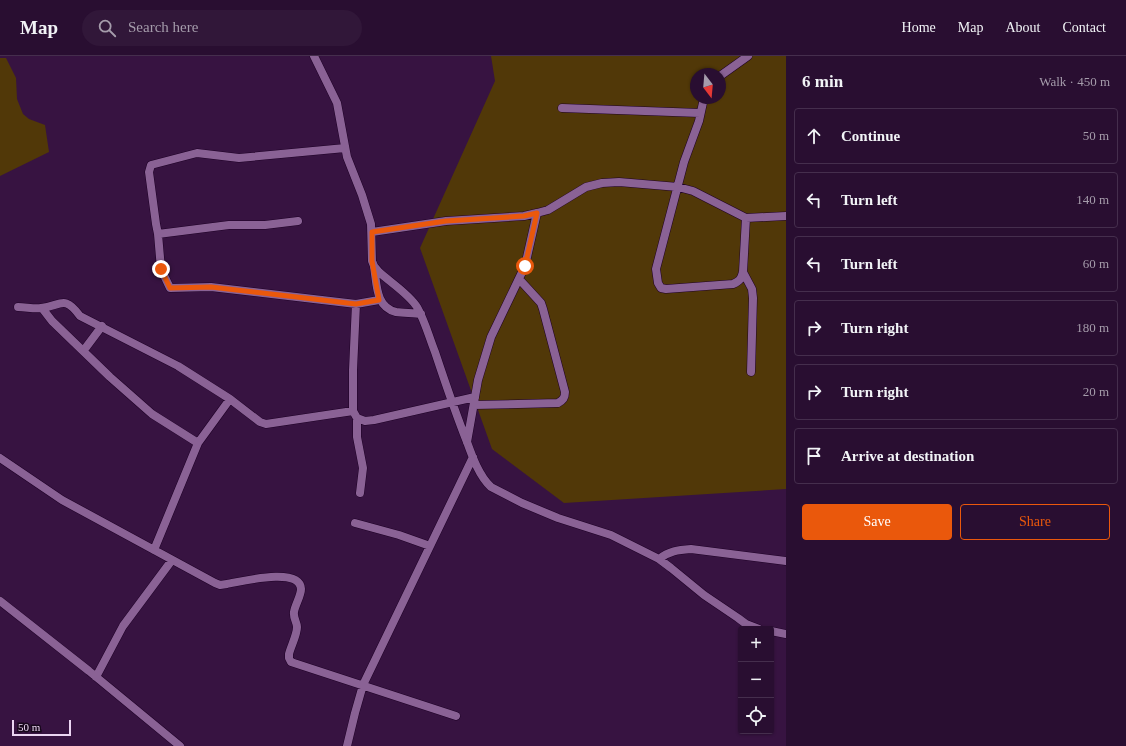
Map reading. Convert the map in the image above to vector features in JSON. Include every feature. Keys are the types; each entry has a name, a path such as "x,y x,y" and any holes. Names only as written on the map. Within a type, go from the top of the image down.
{"street":[{"path":"314,56 337,103 350,168 362,195 372,232 372,261 379,300 395,312 421,314"},
{"path":"726,72 748,56"},
{"path":"702,104 684,162 656,269 658,283 661,288 666,289 733,284 738,282 742,278 743,272 746,218"},
{"path":"562,108 700,113"},
{"path":"345,148 239,158 197,153 150,165 150,180 158,234 161,269 170,288 211,287 356,304 379,300"},
{"path":"372,232 446,221 524,216 548,210 586,188 619,182 678,187 693,191 746,218 786,216"},
{"path":"467,443 478,380 491,337 525,266 537,213"},
{"path":"158,234 229,225 264,225 298,221"},
{"path":"374,266 413,302 421,314 467,443 487,483 491,487 522,503 558,518 612,535 659,560 709,599 751,626"},
{"path":"743,272 752,289 751,372"},
{"path":"18,307 42,308 57,304 68,304 74,307 80,316 178,366 230,399 260,422 266,424 355,415 365,421 452,403 474,401 558,403 562,400 565,397 565,392 541,303 519,279"},
{"path":"356,304 353,370 357,437 363,468 360,493"},
{"path":"42,308 52,321 84,350 110,377 152,414 198,442"},
{"path":"84,350 102,326"},
{"path":"154,550 198,442 230,399"},
{"path":"347,746 363,685 473,457"},
{"path":"0,458 62,500 220,585 276,576 296,580 301,589 293,616 297,628 289,654 289,658 292,662 456,716"},
{"path":"355,523 399,535 430,546"},
{"path":"659,560 665,554 676,550 691,549 786,561"},
{"path":"96,677 123,626 172,560"},
{"path":"0,601 180,746"},
{"path":"774,632 786,634"}],"shaded area":[{"path":"491,56 786,56 786,489 564,503 492,449 420,248 495,81"},
{"path":"0,58 6,58 16,78 17,99 23,114 29,119 45,125 49,152 0,176"}],"route":[{"path":"161,269 170,288 211,287 356,304 379,300 372,261 372,232 446,221 524,216 537,213 525,266"}]}
